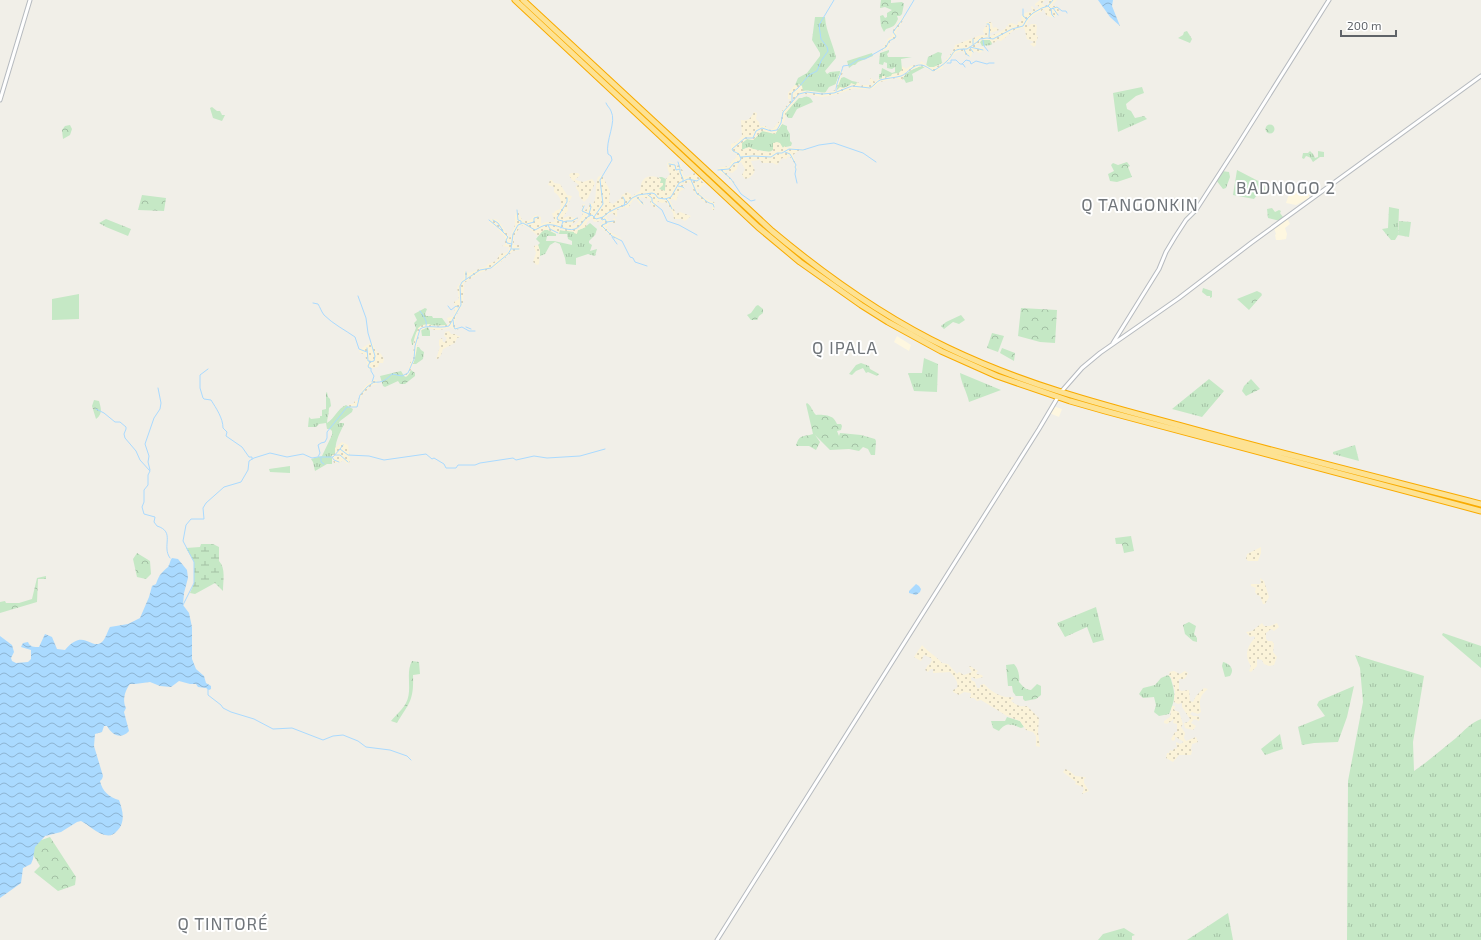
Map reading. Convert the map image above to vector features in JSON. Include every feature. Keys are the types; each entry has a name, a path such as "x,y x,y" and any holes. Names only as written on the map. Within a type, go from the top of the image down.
{"highway":[{"path":"516,0 706,175"},
{"path":"523,0 758,226 800,262 861,305 916,337 967,363 1019,384 1481,504"},
{"path":"1059,395 1105,411 1481,511"}],"street":[{"path":"0,100 30,0"},
{"path":"1113,344 1159,269 1175,236 1186,220 1196,210 1329,0"},
{"path":"717,940 1043,424 1059,395 1090,360 1179,298 1251,243 1481,76"}],"shaded area":[{"path":"1291,188 1309,194 1309,198 1296,205 1286,203"},
{"path":"1287,218 1290,224 1285,228 1287,234 1286,239 1276,240 1274,228"},
{"path":"897,336 911,345 909,351 894,342"},
{"path":"1053,406 1062,409 1059,417 1049,413"}],"green space":[{"path":"881,0 891,0 891,3 902,2 904,4 902,14 897,16 898,19 895,25 886,29 884,32 881,26 880,16 883,15 885,18 887,17 887,13 892,10 885,7 880,8"},
{"path":"815,17 825,17 836,58 825,71 827,74 830,72 840,71 836,84 829,87 825,93 803,91 799,84 798,86 795,85 798,78 807,73 820,56 820,53 812,40"},
{"path":"1187,31 1192,39 1190,43 1178,38"},
{"path":"982,39 990,40 992,43 991,45 982,46 980,42"},
{"path":"889,50 887,54 888,57 912,57 901,59 902,70 899,73 879,79 879,74 881,74 882,68 892,73 895,72 895,67 892,69 887,68 887,63 884,62 883,65 879,64 880,53"},
{"path":"938,52 942,53 942,63 932,68 926,66 928,57"},
{"path":"872,53 873,56 858,62 849,68 847,61"},
{"path":"922,66 925,67 912,74 913,81 906,83 904,79 902,80 910,71"},
{"path":"844,77 857,82 856,85 851,85 837,91 841,78"},
{"path":"1142,87 1144,93 1136,96 1126,104 1127,109 1131,111 1135,118 1144,116 1147,119 1118,132 1113,93"},
{"path":"809,97 813,102 797,109 792,118 788,118 785,113 799,98"},
{"path":"212,107 217,111 220,111 222,115 225,115 222,121 213,118 210,108"},
{"path":"782,124 787,126 790,134 790,141 792,143 791,146 774,149 770,152 746,148 742,150 742,143 747,139 753,140 762,131 775,134"},
{"path":"1270,124 1275,129 1270,134 1265,129"},
{"path":"70,125 72,129 70,135 63,139 62,130 65,126"},
{"path":"1310,151 1315,158 1318,157 1318,151 1324,152 1324,157 1320,157 1313,162 1308,156 1304,159 1302,158 1303,153 1308,153"},
{"path":"1127,162 1130,166 1128,167 1132,177 1117,182 1110,181 1108,174 1114,171 1111,165 1113,163 1118,165"},
{"path":"1237,170 1264,184 1266,196 1257,195 1254,199 1233,195"},
{"path":"1222,171 1229,172 1230,177 1226,188 1223,189 1216,180"},
{"path":"659,177 666,179 665,191 658,189 663,184 660,183 661,180"},
{"path":"142,195 166,198 164,211 138,210"},
{"path":"1389,207 1399,209 1398,235 1395,240 1391,240 1382,229 1388,228"},
{"path":"1272,208 1275,212 1279,210 1281,211 1280,213 1283,217 1280,221 1268,218 1267,209"},
{"path":"106,219 131,229 128,236 99,223"},
{"path":"1399,221 1411,222 1409,237 1398,235"},
{"path":"590,223 597,229 595,235 589,241 592,245 590,251 597,249 595,256 588,254 576,258 576,265 566,264 560,244 555,242 550,245 545,254 540,256 538,245 540,243 536,239 543,230 548,230 556,234 556,236 547,236 546,241 554,241 572,245 572,241 568,239 567,234 559,234 559,230 576,231"},
{"path":"1203,288 1212,291 1212,297 1210,298 1210,296 1207,296 1202,292"},
{"path":"1257,291 1262,295 1249,310 1237,299"},
{"path":"79,294 79,319 52,320 52,299"},
{"path":"758,305 763,309 763,313 757,320 751,320 747,315 751,313"},
{"path":"425,308 427,309 425,314 426,316 442,318 447,325 428,325 420,327 417,330 412,345 411,340 416,328 414,323 417,320 414,314"},
{"path":"1021,308 1057,310 1055,343 1040,342 1018,336"},
{"path":"961,315 965,320 959,324 953,322 944,329 941,326 946,322"},
{"path":"428,327 430,336 422,336 421,329"},
{"path":"992,333 1004,336 998,352 987,348"},
{"path":"416,347 419,347 424,352 423,359 416,364 413,364"},
{"path":"1002,348 1015,353 1014,361 1000,353"},
{"path":"924,358 938,364 937,392 914,391 908,373 922,373"},
{"path":"861,363 869,366 870,369 879,374 877,376 868,372 866,373 863,368 856,371 852,375 849,374 856,365"},
{"path":"411,370 415,373 415,376 405,384 400,384 398,381 385,387 383,386 380,376 401,371 406,377"},
{"path":"960,373 1001,390 969,402"},
{"path":"1209,379 1224,391 1202,417 1172,409"},
{"path":"1251,379 1260,389 1246,396 1242,391 1244,386"},
{"path":"327,392 331,406 329,408 327,423 340,409 346,405 353,409 352,412 339,423 344,424 339,434 332,464 327,464 315,471 311,459 322,456 332,435 332,431 327,429 326,423 319,424 316,427 308,427 309,417 311,419 320,418 320,416 322,416 322,410 326,409"},
{"path":"94,400 99,401 101,408 101,413 96,419 92,406"},
{"path":"807,403 816,415 830,416 837,424 841,424 841,430 837,431 839,436 840,433 861,435 875,439 875,455 871,455 868,449 863,447 859,451 849,449 830,450 815,435 820,442 816,450 809,446 796,446 800,438 813,434"},
{"path":"1355,445 1359,461 1333,454 1333,452"},
{"path":"290,466 290,473 270,472 269,469"},
{"path":"1131,536 1134,551 1124,553 1122,544 1116,544 1115,538"},
{"path":"201,544 213,544 219,547 219,561 223,567 223,591 215,583 195,594 190,593 194,583 194,562 186,548 200,547"},
{"path":"137,553 150,561 151,574 146,579 137,577 133,559"},
{"path":"46,576 46,579 38,579 37,602 0,613 0,602 5,601 6,603 19,603 32,599 37,578"},
{"path":"1096,607 1104,640 1093,643 1087,627 1065,637 1057,623"},
{"path":"1189,622 1196,626 1194,634 1197,638 1197,642 1193,641 1185,634 1183,625"},
{"path":"1443,633 1481,646 1481,668 1442,635"},
{"path":"1355,655 1424,676 1413,742 1414,771 1470,725 1481,719 1481,940 1347,940 1348,781 1363,702 1360,668"},
{"path":"412,661 419,662 420,674 413,675 412,696 408,706 397,723 391,721 403,708 408,698 409,671"},
{"path":"1223,662 1228,664 1232,669 1230,676 1225,677 1222,666"},
{"path":"1014,664 1017,668 1019,682 1024,688 1031,690 1037,684 1041,686 1041,695 1036,699 1025,701 1023,696 1016,696 1013,692 1012,686 1008,686 1006,665"},
{"path":"1168,675 1171,679 1173,688 1173,702 1169,714 1159,716 1154,712 1156,705 1154,697 1143,698 1139,694 1143,688 1155,685 1161,678"},
{"path":"1354,686 1347,717 1338,742 1302,745 1298,727 1325,716 1317,705 1319,701"},
{"path":"1007,717 1020,721 1024,727 1021,728 1006,725 999,731 993,728 991,721 1005,721"},
{"path":"1280,734 1283,749 1265,755 1261,749"},
{"path":"50,837 76,877 75,885 58,891 34,872 40,866 27,845"},
{"path":"1228,913 1233,940 1187,940"},
{"path":"1124,928 1135,935 1132,936 1132,940 1098,940 1103,934"}],"sand":[{"path":"1040,0 1045,0 1042,3 1045,6 1048,4 1049,0 1057,0 1052,5 1058,6 1059,12 1055,17 1050,17 1046,15 1044,9 1042,12 1037,13 1030,19 1027,25 1028,27 1031,24 1036,24 1037,27 1036,35 1038,36 1034,47 1030,44 1034,42 1027,39 1024,27 1014,30 1001,41 997,40 996,42 992,43 990,40 982,40 975,47 983,47 985,50 979,53 976,51 972,53 971,57 964,54 963,51 956,53 943,65 943,68 933,72 922,66 910,71 902,80 896,78 880,82 872,89 855,88 834,95 822,97 806,94 800,95 786,113 785,120 775,134 762,131 753,140 747,139 742,143 742,150 749,147 761,151 773,151 773,143 777,142 780,143 783,148 785,146 787,148 791,146 793,148 806,149 804,151 798,151 793,155 797,170 794,168 795,164 788,156 786,159 782,158 777,165 773,163 762,163 760,160 751,161 755,171 749,178 745,179 742,175 745,169 741,162 738,164 737,169 732,173 726,171 734,182 734,185 725,175 718,172 718,168 730,166 731,162 737,157 736,154 731,151 731,144 737,142 742,136 741,120 749,119 754,112 757,113 756,119 760,126 765,126 770,130 773,129 781,119 782,111 789,103 790,99 788,99 788,93 795,85 798,86 799,84 802,86 803,91 825,93 835,90 835,85 841,70 843,72 837,90 840,87 844,88 850,85 851,83 856,85 858,82 861,86 871,85 872,84 869,81 871,78 875,82 878,79 882,79 882,76 885,76 886,78 892,74 899,73 902,70 902,66 906,69 910,66 920,64 921,61 929,67 938,66 949,56 955,45 981,35 985,35 983,31 987,26 986,22 992,23 993,28 996,27 999,30 990,33 990,36 998,33 1006,28 1006,26 1009,27 1008,24 1012,23 1016,25 1018,22 1022,21 1021,16 1025,13 1033,11 1032,6 1035,10 1039,7 1038,5 1035,6 1035,4"},
{"path":"903,16 905,17 896,32 896,39 890,41 889,48 883,51 882,48 888,39 892,37 893,30"},
{"path":"670,162 678,166 679,163 682,164 681,168 683,175 686,177 695,173 705,185 700,189 697,189 699,193 714,202 714,210 712,210 712,205 698,197 688,181 687,184 682,184 685,188 679,192 676,201 673,199 670,200 676,214 680,212 691,216 685,221 681,219 674,219 673,213 666,202 662,203 657,201 656,208 653,207 650,199 641,197 640,200 645,204 640,204 636,199 633,200 628,208 626,207 617,210 617,217 612,213 606,216 608,220 612,221 614,218 616,220 615,223 609,223 608,226 605,226 610,232 621,238 619,241 599,226 603,222 602,221 594,222 592,218 587,222 586,227 578,230 577,234 574,232 560,230 559,234 557,234 549,230 545,230 538,236 526,226 521,225 514,237 514,245 519,245 520,250 513,251 495,267 479,273 464,283 463,304 455,321 455,327 458,327 459,329 456,330 450,327 436,330 428,327 420,331 413,366 407,376 404,376 408,372 413,358 414,342 418,328 422,325 429,324 433,326 447,325 449,323 447,318 454,316 454,302 459,299 457,287 464,278 464,271 470,273 486,267 488,264 496,261 500,254 508,252 509,247 502,246 505,245 505,237 496,227 489,223 491,219 498,220 510,238 515,225 517,209 522,220 529,221 536,215 541,217 541,224 546,222 555,222 552,213 560,209 561,201 560,197 554,192 554,187 548,185 550,180 552,180 554,183 560,184 567,195 572,196 567,206 568,210 563,217 577,217 578,219 571,225 573,226 582,217 583,213 581,212 583,204 585,204 584,210 586,210 588,209 590,203 593,204 598,177 602,175 610,191 609,202 613,204 627,192 631,194 631,197 640,191 642,181 650,176 661,179 660,183 663,183 663,185 659,189 665,191 666,179 670,174 667,163"},
{"path":"571,173 578,173 580,175 575,179 576,180 583,182 592,179 595,183 588,198 584,202 579,196 579,192 576,188 576,186 579,185 572,180 569,175"},
{"path":"538,245 540,251 539,264 537,265 533,262 536,253 534,246"},
{"path":"449,331 451,334 455,334 460,337 457,338 455,343 443,349 441,355 438,359 436,359 440,347 439,340 442,338 443,342 445,342 447,338 444,336 445,332"},
{"path":"372,342 376,351 381,354 384,359 383,363 379,363 378,367 368,369 365,354 360,353 359,350"},
{"path":"374,380 377,380 377,384 372,385 362,395 357,407 352,408 348,406 353,404 355,401 358,401 363,389"},
{"path":"342,442 348,445 350,460 347,464 343,460 339,463 334,463 331,456 335,453 335,448"},
{"path":"1261,547 1261,553 1258,561 1248,561 1246,559 1247,554"},
{"path":"1260,578 1264,581 1269,597 1265,604 1263,604 1260,596 1255,592 1256,588 1251,586 1251,584 1260,584"},
{"path":"1262,623 1264,626 1270,626 1277,623 1279,627 1274,631 1271,629 1266,633 1266,639 1268,641 1272,641 1274,644 1273,652 1277,657 1274,665 1269,666 1264,664 1262,660 1257,659 1257,666 1251,672 1249,671 1251,666 1247,651 1255,638 1254,636 1250,637 1246,632 1252,631"},
{"path":"922,645 942,663 948,664 957,674 959,672 964,675 972,672 969,667 970,666 978,671 976,673 982,675 983,677 976,679 971,678 971,680 975,682 977,688 980,688 980,685 984,684 997,694 1014,698 1011,701 1016,705 1027,706 1039,718 1038,732 1040,747 1036,746 1036,736 1033,732 1026,730 1020,721 1007,716 981,700 977,701 974,698 970,698 971,693 964,692 959,695 953,692 953,690 957,688 957,681 950,672 933,673 933,669 928,672 925,670 932,660 931,658 924,655 921,661 914,657"},
{"path":"1174,671 1180,674 1185,671 1188,673 1184,679 1179,679 1179,689 1181,691 1189,690 1190,701 1193,702 1196,696 1204,688 1208,689 1200,699 1201,712 1198,714 1192,712 1190,714 1200,718 1199,721 1194,719 1191,723 1196,726 1193,730 1185,728 1184,723 1188,722 1190,719 1182,707 1182,703 1178,704 1174,702 1175,691 1171,677 1168,675 1170,674 1169,672"},
{"path":"1172,706 1175,706 1174,710 1179,712 1183,724 1181,727 1185,733 1184,738 1186,741 1196,737 1198,742 1192,744 1191,755 1179,755 1173,762 1166,758 1167,753 1175,748 1177,749 1176,742 1180,744 1184,742 1176,737 1173,741 1171,739 1175,732 1177,732 1177,724 1173,723 1174,719 1167,724 1164,723 1164,721 1170,717"},
{"path":"1065,769 1070,771 1075,776 1085,777 1084,783 1089,791 1082,794 1084,789 1083,787 1075,784 1076,782 1063,772"}],"water":[{"path":"1098,0 1113,0 1112,6 1120,26 1110,17"},
{"path":"172,558 178,559 187,570 188,578 184,593 183,605 189,613 192,627 192,659 196,669 204,676 206,683 211,686 211,689 209,690 198,687 196,684 179,681 171,687 160,686 150,682 130,684 125,692 124,699 126,708 124,712 129,731 120,736 111,732 107,726 104,726 102,732 95,734 94,746 103,776 100,781 101,785 107,794 119,800 123,817 121,825 113,835 105,835 99,833 81,821 61,832 45,836 35,847 31,864 23,868 21,883 0,898 0,636 12,645 14,652 11,658 12,661 16,663 28,662 31,659 31,650 21,647 23,643 28,642 31,646 39,647 45,634 52,637 57,649 65,650 77,640 98,644 102,642 110,627 128,624 140,618 152,586 156,584 160,574 168,567"},
{"path":"916,584 921,589 920,592 916,595 909,593 909,591"}],"waterway":[{"path":"792,102 792,93 809,75 817,71 821,61 828,51 821,39 819,25 834,0"},
{"path":"836,91 843,66 850,65 859,59 865,59 886,47 889,41 895,38 896,36 893,32 914,0"},
{"path":"718,170 729,169 734,163 739,162 741,159 739,154 732,149 745,138 753,138 756,131 762,128 771,131 777,130 781,123 783,112 799,94 807,92 822,94 834,93 852,86 870,88 880,80 901,76 913,67 919,65 923,65 933,71 950,58 956,50 967,49 980,39 993,39 1012,29 1023,26 1033,13 1048,6 1053,0"},
{"path":"1048,6 1051,9 1057,7 1062,11 1066,11 1067,13"},
{"path":"1053,8 1058,15"},
{"path":"1023,9 1023,16 1027,19"},
{"path":"1051,9 1054,17"},
{"path":"987,24 989,24 989,37"},
{"path":"973,39 973,44"},
{"path":"983,40 984,46 988,51"},
{"path":"970,47 983,50"},
{"path":"970,48 973,52"},
{"path":"964,49 966,54 969,56"},
{"path":"947,63 951,63 951,60 956,60 965,67"},
{"path":"962,64 966,60 970,61 971,64 976,61 987,64 994,63"},
{"path":"594,217 603,204 600,180 612,160 611,156 608,154 608,143 613,121 611,110 606,103"},
{"path":"741,157 771,157 777,153 782,153 789,149 803,150 819,145 834,143 863,153 876,162"},
{"path":"785,152 790,154 796,165 795,174 797,183"},
{"path":"678,162 680,168"},
{"path":"669,164 675,165 676,170 680,169 683,182"},
{"path":"721,170 731,179 741,194 751,201 755,200"},
{"path":"183,605 194,583 194,562 183,541 186,525 191,519 204,519 203,508 206,503 224,487 241,482 248,470 249,461 254,458 270,453 287,457 303,454 312,458 318,457 320,453 318,445 325,442 327,432 347,407 357,407 360,395 367,387 374,382 384,381 392,374 402,376 408,373 414,359 415,346 420,329 426,327 449,326 461,305 460,286 462,282 480,270 491,268 508,254 511,249 513,234 518,225 523,223 535,230 550,225 572,230 578,228 589,216 592,215 596,219 603,217 609,212 627,204 632,198 638,195 652,193 658,198 665,199 671,197 679,183 688,179 697,181 701,178"},
{"path":"691,180 697,194 713,204 714,207"},
{"path":"678,186 684,188"},
{"path":"648,195 652,198 652,202 662,210 667,221 679,225 697,235"},
{"path":"623,197 625,201 624,206"},
{"path":"637,197 643,204"},
{"path":"561,228 563,221 558,220 557,218 567,202 567,198"},
{"path":"666,199 672,209"},
{"path":"589,214 591,207 590,204"},
{"path":"584,206 582,211 589,214 589,216"},
{"path":"517,210 518,220 521,221 521,223"},
{"path":"527,224 534,222 534,218 538,217"},
{"path":"563,222 572,221 577,218"},
{"path":"601,218 602,220 605,219 607,223 602,226 612,236 622,241 630,257 633,258 635,262 647,266"},
{"path":"489,220 508,237 506,240 507,243 512,244"},
{"path":"493,220 498,223 503,231"},
{"path":"607,222 614,221"},
{"path":"548,225 550,229 558,233"},
{"path":"612,237 617,244"},
{"path":"512,249 519,249"},
{"path":"466,272 466,279"},
{"path":"358,296 366,318 368,333 375,356 374,361 370,362 368,366 371,368 374,376 372,382"},
{"path":"313,303 318,304 323,314 335,324 355,337 359,349 367,352"},
{"path":"448,306 451,310 456,306 458,307"},
{"path":"420,311 424,316 426,326"},
{"path":"453,320 455,329 462,327 469,331 475,331"},
{"path":"466,327 471,329"},
{"path":"367,348 368,361 370,361"},
{"path":"208,369 200,375 200,388 203,398 211,400 215,406 221,417 223,428 227,432 226,436 242,447 249,457 252,457 252,459"},
{"path":"150,470 148,462 149,456 145,444 154,418 160,409 161,403 158,388"},
{"path":"96,409 104,413 115,422 120,422 126,427 124,434 125,438 136,451 140,460 150,471 148,475 148,485 144,490 144,502 142,507 144,514 155,517 154,522 166,532 167,549 170,558"},
{"path":"340,449 343,445"},
{"path":"319,457 333,457 340,449 348,455 369,456 384,460 426,454 432,459 434,458 444,464 446,468 456,468 458,465 475,465 513,458 516,460 534,456 547,458 580,456 605,449"},
{"path":"335,455 340,455 348,462"},
{"path":"332,457 334,460 339,462"},
{"path":"321,458 321,462 324,464"},
{"path":"208,688 208,695 223,708 254,719 273,729 292,728 323,740 333,736 343,735 358,741 366,747 390,750 407,756 411,760"}],"district":[{"name":"BADNOGO 2","path":"1286,188"},
{"name":"Q TANGONKIN","path":"1140,205"},
{"name":"Q IPALA","path":"845,348"},
{"name":"Q TINTORÉ","path":"223,924"}]}
